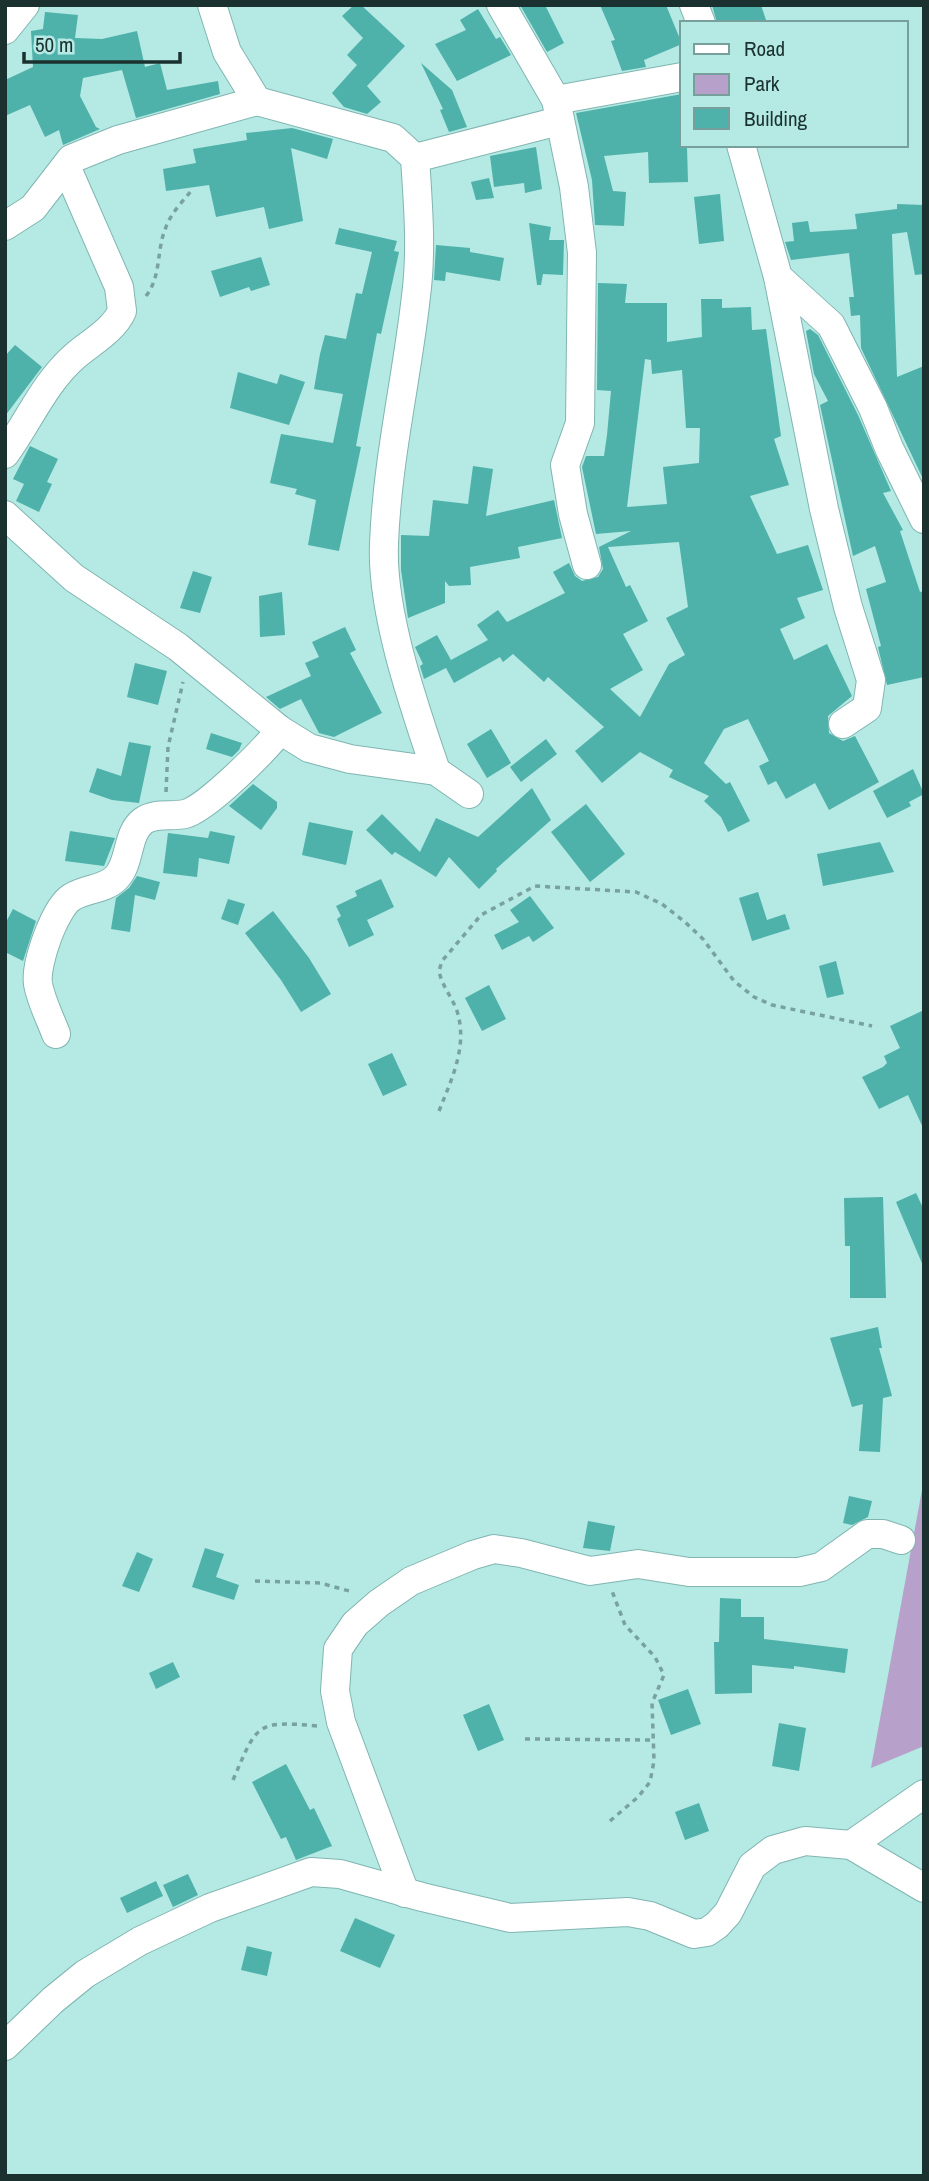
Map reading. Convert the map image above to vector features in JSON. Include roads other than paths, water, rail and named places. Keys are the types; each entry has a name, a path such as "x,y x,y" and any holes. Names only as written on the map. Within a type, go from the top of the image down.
{"street":[{"path":"5,30 25,5"},
{"path":"212,5 227,52 257,101"},
{"path":"501,5 558,110 575,187 582,253 580,423 565,465 573,514 587,565"},
{"path":"415,158 558,110 680,78"},
{"path":"5,226 33,208 71,159 118,141 257,101 393,138 415,158 419,232 416,296 384,545 387,590 419,722 436,771"},
{"path":"742,147 778,277 824,509 848,607 871,680 867,708 843,724"},
{"path":"5,454 48,386 72,359 119,317 123,303 120,287 66,166"},
{"path":"778,277 831,326 873,408 889,448 924,519"},
{"path":"5,515 74,578 191,658 280,730 309,748 350,759 436,771 469,794"},
{"path":"56,1034 38,984 38,971 62,906 78,893 103,886 116,878 138,827 146,819 184,814 210,801 221,787 265,750 280,730"},
{"path":"405,1893 341,1722 335,1691 338,1649 355,1624 379,1602 411,1581 494,1549 521,1553 590,1571 638,1564 689,1572 799,1572 821,1567 867,1534 883,1534 901,1540"},
{"path":"850,1845 924,1794"},
{"path":"5,2046 85,1974 140,1941 222,1903 311,1872 340,1874 405,1893 510,1918 628,1912 650,1916 694,1934 707,1932 717,1925 733,1904 752,1866 773,1850 804,1841 850,1845 924,1888"}]}
